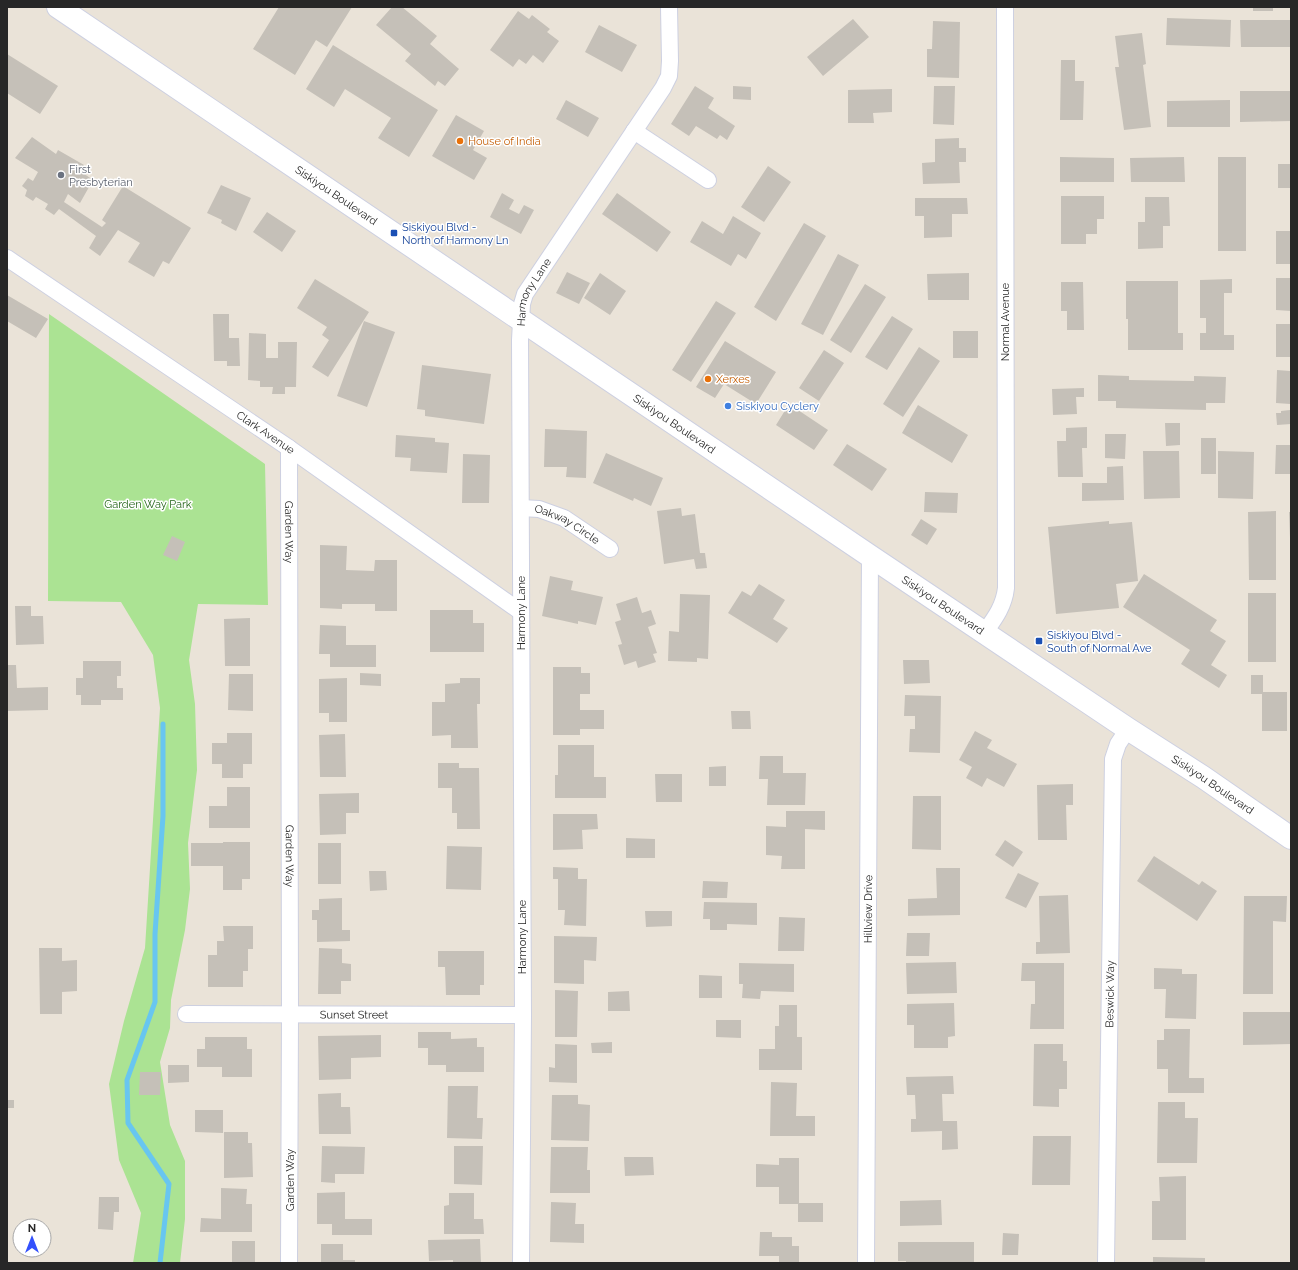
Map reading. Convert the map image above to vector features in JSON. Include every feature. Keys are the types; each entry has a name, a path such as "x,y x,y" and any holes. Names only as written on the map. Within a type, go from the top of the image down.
{"main road":[{"name":"Siskiyou Boulevard","path":"58,7 870,556 1128,729 1203,777 1291,838"}],"street":[{"name":"Harmony Lane","path":"521,1263 522,1015 520,340 522,304 525,294 663,88 669,76 669,7"},
{"name":"Normal Avenue","path":"985,632 999,611 1005,598 1006,588 1005,7"},
{"path":"634,131 708,180"},
{"name":"Clark Avenue","path":"7,258 289,448 521,612"},
{"name":"Garden Way","path":"289,448 289,1263"},
{"name":"Oakway Circle","path":"521,508 539,509 564,518 610,549"},
{"name":"Hillview Drive","path":"866,1263 870,556"},
{"name":"Beswick Way","path":"1106,1263 1113,759 1118,744 1128,729"},
{"name":"Sunset Street","path":"186,1014 522,1015"}],"green space":[{"name":"Garden Way Park","path":"49,314 265,464 268,605 198,604 189,660 195,704 197,770 188,843 190,889 185,930 171,1000 170,1028 160,1062 170,1125 185,1161 185,1219 180,1263 133,1263 141,1213 119,1160 109,1084 124,1021 145,948 160,708 153,655 121,602 48,601"}],"building":[{"path":"279,7 352,7 327,47 316,40 295,75 253,49"},
{"path":"392,7 402,7 437,36 430,44 459,69 445,86 438,81 435,86 405,61 411,54 376,25"},
{"path":"1253,7 1273,7 1273,11 1253,11"},
{"path":"518,11 529,19 532,15 550,29 547,32 559,41 543,63 533,55 526,64 519,59 513,67 490,50"},
{"path":"1167,18 1231,20 1230,47 1166,45"},
{"path":"853,19 869,37 823,76 807,57"},
{"path":"1240,20 1291,20 1291,47 1241,47"},
{"path":"933,21 960,22 959,78 927,77 927,49 932,49"},
{"path":"599,25 637,45 622,72 585,52"},
{"path":"1142,33 1146,64 1143,65 1151,127 1124,130 1115,67 1119,67 1115,36"},
{"path":"333,45 438,110 409,157 378,138 391,118 345,89 334,107 306,89"},
{"path":"7,54 58,86 40,114 7,93"},
{"path":"1061,60 1075,60 1075,81 1084,81 1083,120 1060,120"},
{"path":"695,86 714,98 708,108 735,126 727,140 720,135 717,139 696,126 689,136 671,124"},
{"path":"733,86 751,87 751,100 733,99"},
{"path":"934,86 955,86 954,125 933,124"},
{"path":"892,89 892,112 873,113 874,123 848,123 848,90"},
{"path":"1240,91 1291,91 1291,121 1240,122"},
{"path":"566,100 599,118 588,137 556,119"},
{"path":"1230,100 1230,127 1167,127 1167,101"},
{"name":"House of India","path":"456,115 484,131 473,150 487,158 474,180 432,156"},
{"path":"32,137 56,154 58,150 84,165 80,171 93,180 80,203 68,194 64,202 102,227 106,223 102,220 123,186 191,228 169,264 163,261 154,277 128,262 140,243 118,230 100,256 89,248 96,236 59,209 54,215 45,209 48,204 36,197 33,201 25,196 27,190 22,186 28,178 33,181 38,172 15,158"},
{"path":"959,138 959,148 966,148 966,162 959,162 960,183 923,184 922,163 935,162 935,139"},
{"path":"1060,157 1114,158 1114,182 1060,182"},
{"path":"1184,157 1185,182 1131,182 1130,158"},
{"path":"1218,157 1246,157 1246,251 1218,251"},
{"path":"1278,164 1291,164 1291,188 1278,188"},
{"path":"768,166 791,182 764,222 741,207"},
{"path":"221,185 251,198 236,231 221,223 222,220 207,213"},
{"path":"502,193 514,200 509,209 519,214 524,205 534,210 521,234 490,217"},
{"path":"617,193 671,232 657,252 602,214"},
{"path":"1061,196 1104,196 1104,219 1097,219 1097,234 1086,234 1086,244 1061,244"},
{"path":"1145,197 1169,197 1170,226 1163,226 1163,248 1138,249 1138,222 1145,222"},
{"path":"915,198 967,198 968,214 952,214 952,237 924,238 924,216 915,216"},
{"path":"267,212 296,231 282,252 253,232"},
{"path":"733,216 761,233 746,259 738,254 731,266 690,242 702,221 723,234"},
{"path":"804,223 826,236 776,321 754,307"},
{"path":"1276,231 1291,231 1291,264 1276,264"},
{"path":"838,254 859,265 823,335 801,324"},
{"path":"567,272 590,283 579,304 556,293"},
{"path":"600,273 626,291 610,315 584,298"},
{"path":"969,273 969,300 928,300 927,274"},
{"path":"1276,278 1291,278 1291,311 1276,310"},
{"path":"315,279 369,312 328,377 312,367 329,340 322,335 327,327 297,308"},
{"path":"1232,279 1232,293 1224,293 1224,335 1234,335 1234,350 1200,350 1200,333 1206,333 1206,318 1200,318 1200,280"},
{"path":"1126,281 1178,281 1178,333 1183,333 1183,350 1128,350"},
{"path":"1061,282 1083,282 1084,330 1067,330 1067,311 1061,311"},
{"path":"865,284 886,297 851,353 830,340"},
{"path":"7,295 48,319 36,338 7,321"},
{"path":"716,301 736,313 691,382 672,370"},
{"path":"213,314 229,314 229,338 239,338 240,366 227,366 227,361 214,361"},
{"path":"892,316 913,329 887,370 865,357"},
{"path":"364,321 395,332 367,407 337,396"},
{"path":"1276,324 1291,324 1290,357 1276,357"},
{"path":"953,331 978,331 978,358 953,358"},
{"path":"249,333 266,334 266,358 278,358 278,342 297,342 296,387 285,387 285,394 272,394 273,387 260,387 260,381 248,380"},
{"path":"725,341 776,372 756,404 724,384 715,398 696,387"},
{"path":"919,347 940,361 903,417 883,404"},
{"path":"824,350 844,363 819,401 799,388"},
{"path":"422,365 491,374 484,424 425,416 425,410 417,409"},
{"path":"1277,370 1290,371 1290,404 1276,403"},
{"path":"1098,375 1129,376 1129,380 1194,381 1194,376 1226,377 1225,403 1206,403 1206,410 1116,408 1116,401 1098,401"},
{"path":"1084,388 1084,397 1076,397 1077,414 1053,415 1052,389"},
{"path":"789,404 828,430 814,450 776,425"},
{"path":"918,405 968,435 952,463 902,433"},
{"path":"1290,410 1291,424 1277,425 1276,413"},
{"path":"1165,423 1180,423 1180,445 1166,446"},
{"path":"1087,427 1087,448 1082,448 1083,477 1058,477 1057,441 1066,441 1066,428"},
{"path":"545,429 587,431 586,478 566,477 567,467 544,467"},
{"path":"1105,434 1126,434 1125,459 1105,458"},
{"path":"396,435 435,438 435,442 449,443 447,473 410,471 411,458 395,457"},
{"path":"1201,438 1216,438 1216,474 1201,474"},
{"path":"847,444 887,469 872,491 833,465"},
{"path":"1276,445 1290,445 1290,474 1275,474"},
{"path":"1143,451 1179,451 1180,498 1144,499"},
{"path":"1218,451 1254,452 1253,499 1218,498"},
{"path":"606,453 663,478 651,506 634,498 633,501 593,483"},
{"path":"463,454 490,455 489,503 462,503"},
{"path":"1123,466 1124,500 1082,501 1082,483 1107,483 1107,467"},
{"path":"925,492 958,493 957,513 924,512"},
{"path":"681,508 682,516 695,514 700,553 705,553 707,568 696,569 694,559 664,564 657,511"},
{"path":"1276,511 1276,580 1249,580 1248,512"},
{"path":"1289,512 1291,512 1291,538 1290,538"},
{"path":"921,519 937,529 927,545 911,535"},
{"path":"1109,521 1109,524 1132,522 1138,581 1116,584 1119,608 1056,614 1048,527"},
{"path":"172,536 185,542 177,561 163,555"},
{"path":"320,545 347,546 346,570 374,571 375,560 397,560 397,611 375,611 375,604 342,604 342,609 320,608"},
{"path":"1144,574 1217,620 1210,631 1226,641 1211,665 1227,675 1219,688 1181,664 1190,650 1123,607"},
{"path":"550,576 573,581 571,590 603,597 596,625 578,621 578,624 542,616"},
{"path":"759,584 785,600 773,619 788,628 777,643 728,613 742,591 751,596"},
{"path":"1248,593 1276,593 1276,662 1248,662"},
{"path":"680,594 710,595 708,659 697,658 697,662 668,661 669,631 679,632"},
{"path":"637,597 642,613 651,610 656,624 648,627 657,653 653,654 656,662 638,668 636,661 624,665 618,645 622,644 615,622 621,620 616,604"},
{"path":"15,606 31,606 31,616 43,616 44,644 16,645"},
{"path":"430,610 473,610 473,623 484,623 484,652 430,652"},
{"path":"250,618 250,666 225,666 224,619"},
{"path":"320,625 346,626 346,645 376,645 376,667 330,667 330,654 319,654"},
{"path":"903,660 929,660 930,683 904,684"},
{"path":"83,661 121,661 121,676 117,676 117,688 123,688 123,700 101,700 101,705 81,705 81,695 76,695 76,678 83,678"},
{"path":"7,665 16,665 17,688 48,687 48,710 7,711"},
{"path":"553,667 581,667 581,673 590,673 590,694 580,694 580,710 604,710 604,729 580,729 580,735 553,735"},
{"path":"360,673 381,674 381,686 360,685"},
{"path":"229,674 253,674 253,711 228,710"},
{"path":"1251,675 1263,675 1263,692 1287,692 1287,731 1262,731 1262,694 1251,694"},
{"path":"347,678 347,722 329,722 329,713 319,713 319,679"},
{"path":"460,678 480,678 480,704 477,704 478,748 451,748 451,735 432,736 432,702 445,702 445,684 460,683"},
{"path":"905,695 941,696 940,753 909,752 910,729 915,729 915,716 904,716"},
{"path":"731,711 750,711 751,729 732,729"},
{"path":"975,731 992,740 987,748 1017,764 1004,787 987,778 982,787 966,778 972,767 959,760"},
{"path":"227,733 252,733 252,764 243,764 243,778 222,778 222,764 212,764 212,743 227,743"},
{"path":"345,734 346,777 320,777 319,735"},
{"path":"558,745 594,745 594,777 606,777 606,798 555,798 555,775 558,775"},
{"path":"760,756 783,756 783,773 806,773 805,805 767,805 768,779 759,779"},
{"path":"438,763 459,763 459,768 479,768 480,829 457,829 457,813 452,813 452,788 438,788"},
{"path":"726,766 726,786 709,786 709,767"},
{"path":"655,774 682,774 682,802 656,802"},
{"path":"1073,784 1073,805 1066,805 1067,840 1038,840 1037,785"},
{"path":"227,787 250,787 250,828 209,828 209,806 227,806"},
{"path":"359,793 359,813 346,813 346,834 320,835 319,794"},
{"path":"913,796 941,796 941,850 912,849"},
{"path":"786,811 825,811 825,830 805,829 805,869 781,869 782,856 766,855 766,826 786,827"},
{"path":"553,814 597,814 598,829 582,830 583,849 553,850"},
{"path":"626,838 655,839 655,858 626,858"},
{"path":"1005,840 1023,852 1013,867 995,855"},
{"path":"250,842 250,879 242,879 242,890 223,890 223,866 191,866 191,843"},
{"path":"318,843 341,843 341,884 318,884"},
{"path":"447,846 482,847 481,890 446,889"},
{"path":"1154,856 1199,885 1202,881 1217,891 1197,921 1137,881"},
{"path":"553,867 578,868 578,879 587,879 586,926 564,925 565,910 558,910 558,879 553,879"},
{"path":"936,868 960,868 960,915 908,916 908,899 937,898"},
{"path":"369,871 386,871 387,890 370,891"},
{"path":"1018,873 1039,883 1026,908 1005,898"},
{"path":"703,881 728,882 727,898 702,898"},
{"path":"1068,895 1070,953 1036,954 1036,942 1040,942 1039,896"},
{"path":"1244,896 1287,896 1286,922 1273,921 1273,994 1243,994"},
{"path":"342,898 342,930 350,930 350,941 317,942 317,920 312,920 312,910 319,910 319,899"},
{"path":"704,902 757,903 757,925 727,924 727,930 710,930 710,919 703,919"},
{"path":"645,911 672,911 672,926 646,927"},
{"path":"779,917 805,918 804,951 778,951"},
{"path":"223,926 253,926 253,949 248,949 248,971 243,971 243,987 208,987 208,955 217,955 217,941 224,941"},
{"path":"907,933 930,933 929,956 906,956"},
{"path":"554,936 597,937 596,961 584,960 584,984 554,983"},
{"path":"39,948 62,948 62,961 77,960 77,991 62,992 62,1014 40,1014"},
{"path":"319,948 342,949 342,963 351,964 351,981 341,981 341,994 318,994"},
{"path":"438,951 484,951 484,985 480,985 480,995 446,995 445,967 438,967"},
{"path":"956,962 957,993 907,994 906,963"},
{"path":"739,963 794,964 794,992 761,991 760,999 742,998 743,984 739,984"},
{"path":"1022,963 1064,963 1064,1029 1030,1029 1031,1004 1035,1004 1035,981 1021,981"},
{"path":"1154,968 1182,969 1182,974 1197,974 1196,1019 1165,1018 1166,989 1154,989"},
{"path":"699,975 722,976 722,998 699,998"},
{"path":"555,990 578,991 577,1037 555,1037"},
{"path":"629,991 630,1011 608,1011 608,992"},
{"path":"954,1003 955,1036 948,1037 948,1048 914,1048 914,1025 907,1025 907,1004"},
{"path":"779,1005 797,1005 797,1037 802,1037 802,1070 759,1070 759,1049 775,1049 775,1026 779,1026"},
{"path":"1243,1012 1291,1012 1291,1044 1243,1045"},
{"path":"716,1020 741,1020 741,1038 716,1037"},
{"path":"1164,1029 1190,1029 1189,1078 1204,1078 1204,1093 1168,1093 1168,1069 1157,1069 1157,1040 1164,1040"},
{"path":"418,1032 451,1032 451,1039 477,1038 477,1047 484,1047 484,1072 446,1072 446,1065 428,1065 428,1048 418,1048"},
{"path":"381,1035 381,1057 351,1058 351,1079 319,1080 318,1036"},
{"path":"205,1037 247,1037 247,1049 252,1049 252,1077 222,1077 222,1067 197,1067 197,1049 205,1049"},
{"path":"612,1042 612,1053 592,1053 591,1043"},
{"path":"555,1044 577,1045 577,1083 549,1082 549,1067 555,1068"},
{"path":"1034,1044 1063,1044 1063,1061 1067,1061 1067,1089 1059,1089 1059,1107 1033,1106"},
{"path":"168,1065 189,1065 189,1082 168,1083"},
{"path":"140,1072 161,1072 160,1095 139,1095"},
{"path":"953,1076 954,1094 942,1094 943,1121 957,1121 958,1149 942,1150 942,1131 911,1132 911,1119 916,1119 915,1095 907,1095 906,1077"},
{"path":"771,1082 797,1083 796,1116 815,1116 815,1136 770,1136"},
{"path":"448,1086 478,1086 477,1118 483,1118 482,1139 447,1138"},
{"path":"341,1093 341,1107 350,1107 351,1134 319,1134 318,1094"},
{"path":"552,1095 578,1095 578,1104 590,1105 589,1141 551,1140"},
{"path":"7,1100 14,1100 14,1108 7,1108"},
{"path":"1158,1102 1185,1102 1185,1118 1198,1118 1197,1163 1157,1163"},
{"path":"195,1110 223,1110 223,1133 195,1132"},
{"path":"224,1132 248,1132 248,1143 252,1143 253,1177 224,1178"},
{"path":"1033,1136 1071,1136 1070,1185 1032,1185"},
{"path":"322,1146 365,1147 364,1174 335,1174 335,1183 321,1182"},
{"path":"454,1146 483,1146 482,1185 454,1184"},
{"path":"551,1147 588,1147 587,1170 590,1170 590,1193 550,1193"},
{"path":"624,1157 653,1157 654,1175 625,1176"},
{"path":"779,1158 799,1158 799,1203 823,1203 823,1222 798,1222 798,1204 779,1204 779,1187 756,1187 756,1164 779,1165"},
{"path":"1186,1176 1186,1240 1152,1240 1152,1201 1160,1201 1159,1177"},
{"path":"221,1188 247,1189 246,1204 252,1204 252,1232 200,1232 201,1218 221,1219"},
{"path":"345,1192 345,1219 372,1219 372,1235 332,1235 332,1224 317,1224 317,1193"},
{"path":"449,1193 474,1193 474,1219 483,1219 484,1234 444,1234 444,1206 449,1205"},
{"path":"99,1197 119,1197 119,1212 114,1212 113,1230 98,1229"},
{"path":"941,1200 942,1225 900,1226 900,1201"},
{"path":"551,1202 576,1203 575,1224 584,1224 584,1243 550,1242"},
{"path":"760,1232 772,1232 772,1237 792,1237 792,1246 799,1246 799,1263 779,1263 779,1256 759,1256"},
{"path":"1003,1233 1019,1234 1018,1255 1002,1255"},
{"path":"480,1239 481,1263 453,1263 453,1260 429,1261 428,1240"},
{"path":"232,1241 255,1241 255,1263 232,1263"},
{"path":"898,1242 974,1242 974,1262 906,1263 906,1261 898,1261"},
{"path":"321,1244 343,1244 343,1260 355,1260 355,1263 321,1263"},
{"path":"1153,1257 1205,1258 1205,1263 1153,1263"}],"waterway":[{"path":"160,1263 169,1184 128,1123 127,1080 155,1002 155,934 163,816 163,724"}],"place":[{"name":"House of India","path":"460,141"},
{"name":"First Presbyterian","path":"61,175"},
{"name":"Siskiyou Blvd - North of Harmony Ln","path":"394,233"},
{"name":"Xerxes","path":"708,379"},
{"name":"Siskiyou Cyclery","path":"728,406"},
{"name":"Siskiyou Blvd - South of Normal Ave","path":"1039,641"}]}
